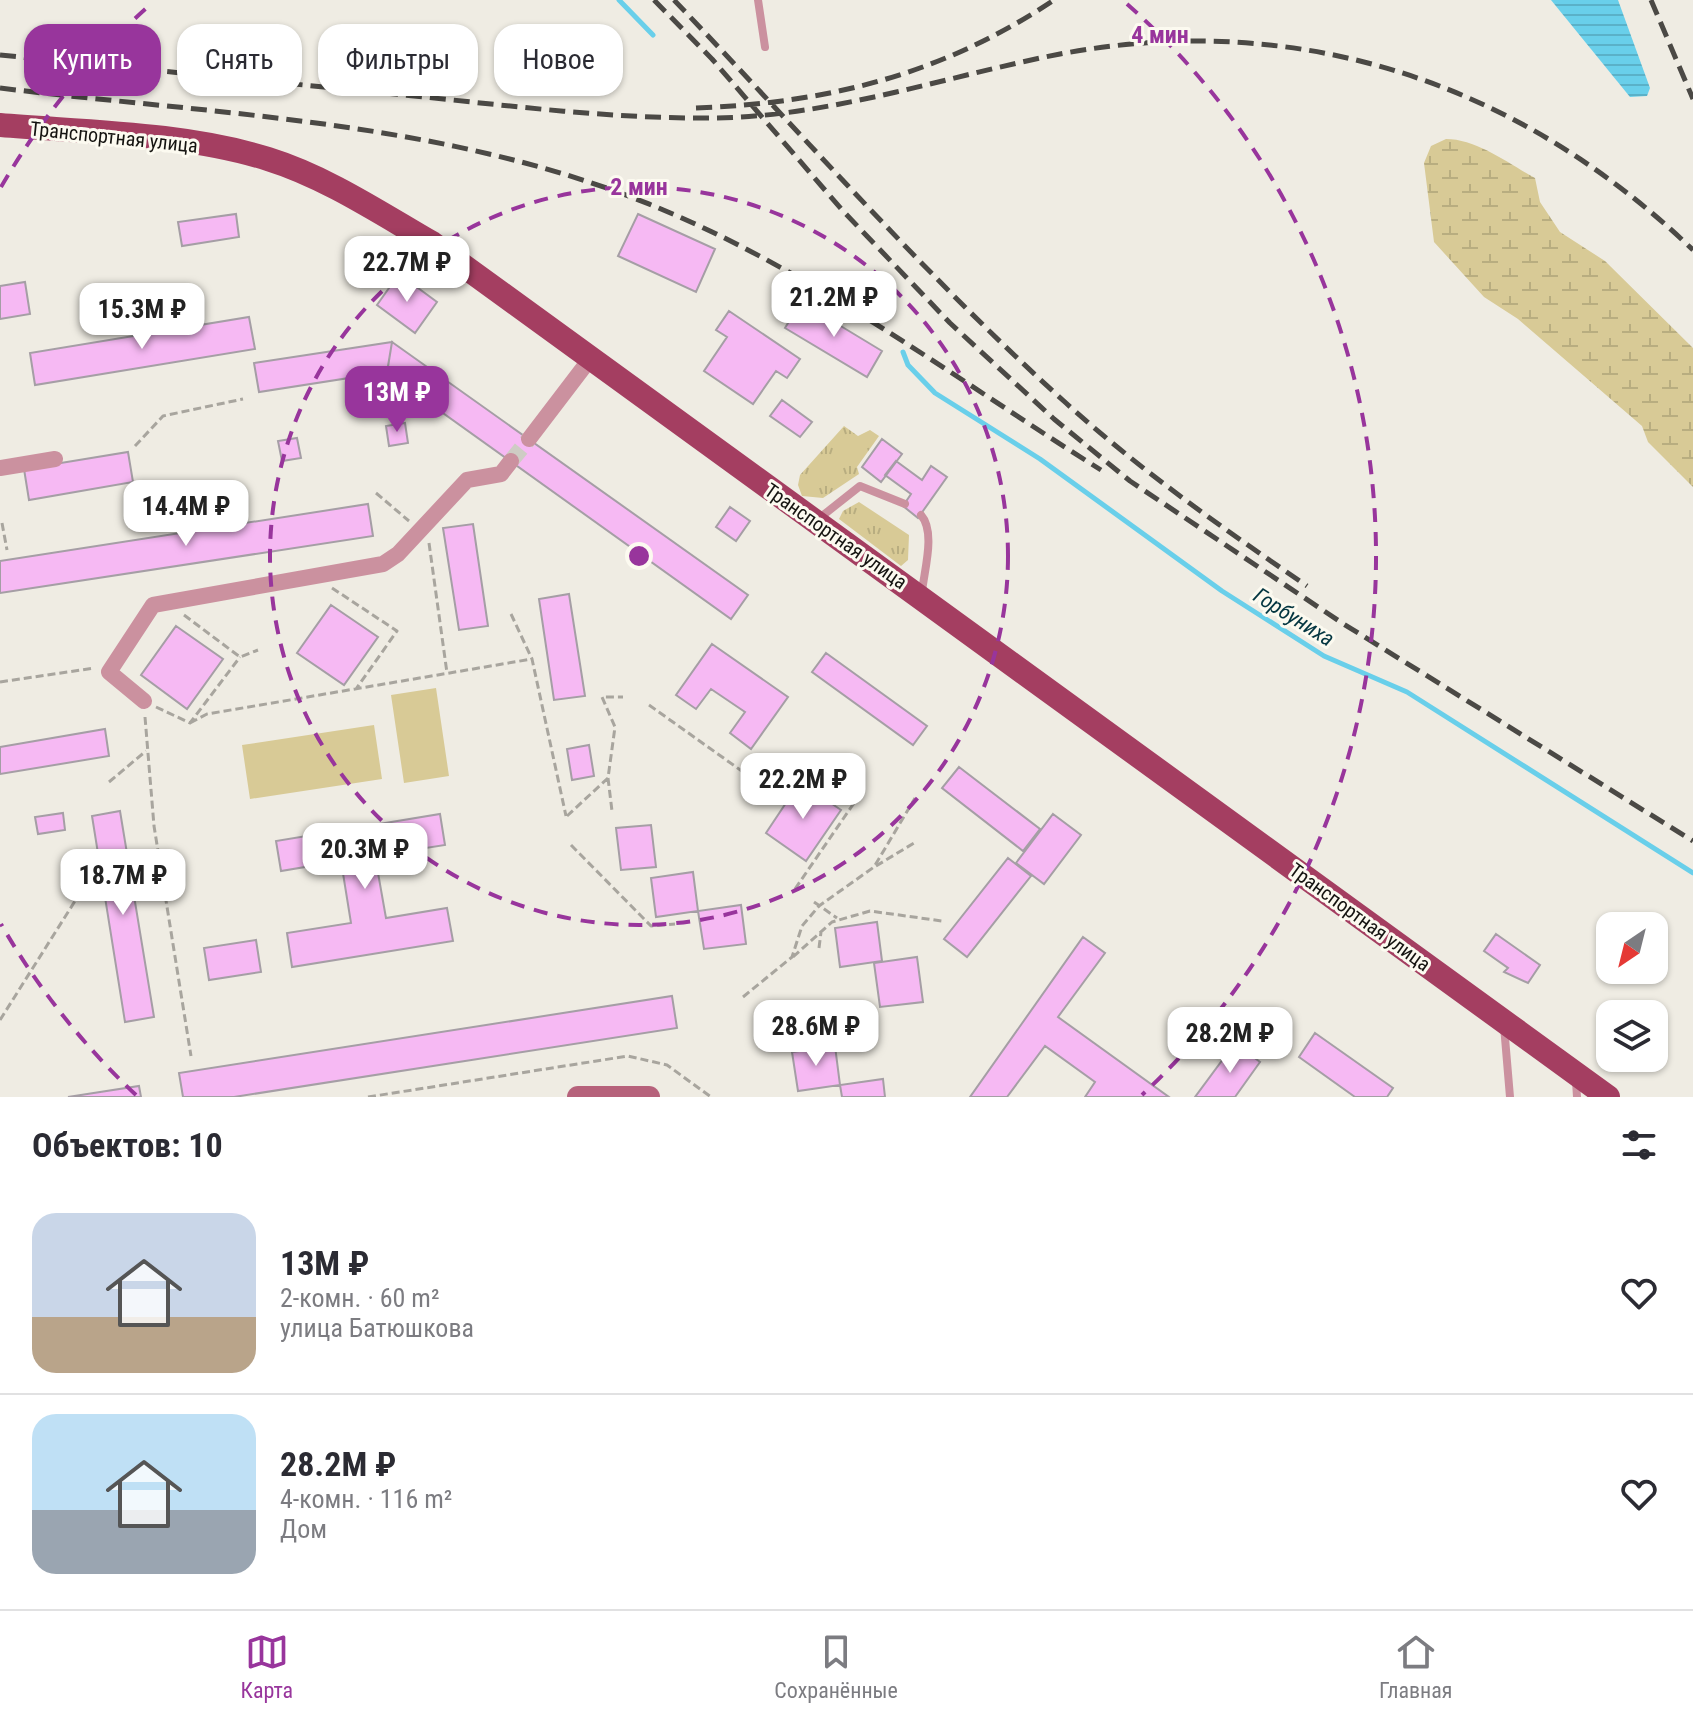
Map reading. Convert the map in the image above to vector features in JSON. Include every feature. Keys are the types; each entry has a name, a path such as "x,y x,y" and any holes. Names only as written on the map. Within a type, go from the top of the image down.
{"main road":[{"name":"Транспортная улица","path":"0,125 160,138 268,159 342,191 432,243 1503,1021 1576,1085 1608,1097"},
{"path":"578,1097 646,1096"}],"street":[{"path":"529,439 590,359"},
{"path":"0,468 55,459"},
{"path":"144,701 112,676 110,666 153,605 392,560 467,480 501,474 511,461"}],"lane":[{"path":"758,0 765,47"},
{"path":"815,522 860,486 905,504"},
{"path":"921,515 928,537 921,597"},
{"path":"1503,1021 1510,1097"}],"path":[{"path":"135,446 163,416 243,399"},
{"path":"376,493 390,508 424,526 447,673"},
{"path":"142,498 146,528"},
{"path":"2,523 7,550"},
{"path":"315,576 397,631 356,689"},
{"path":"165,601 240,657"},
{"path":"511,614 532,659 566,816 608,778"},
{"path":"190,723 240,657 258,650"},
{"path":"190,723 207,714 532,659"},
{"path":"0,682 110,666"},
{"path":"612,811 608,778 615,727 602,697 623,697"},
{"path":"144,701 190,723"},
{"path":"144,701 154,826 191,1056"},
{"path":"649,705 753,779"},
{"path":"109,782 148,749"},
{"path":"874,867 915,798"},
{"path":"795,889 854,803"},
{"path":"792,957 802,926 819,906 914,843"},
{"path":"571,845 651,926 675,924"},
{"path":"0,1020 87,882"},
{"path":"814,902 839,920"},
{"path":"743,997 839,920 870,911 942,921"},
{"path":"819,948 821,932"},
{"path":"368,1097 628,1056 667,1065 711,1097"}],"green space":[{"path":"1446,139 1481,148 1535,178 1540,202 1560,232 1605,261 1693,348 1693,487 1648,442 1642,426 1518,319 1484,297 1434,242 1424,163 1431,146"},
{"path":"844,426 858,436 870,430 879,436 857,467 859,474 823,498 802,496 798,485 800,475"},
{"path":"859,502 909,535 908,560 901,566 839,519 843,511"},
{"path":"436,688 449,776 404,783 391,695"},
{"path":"374,725 382,779 250,799 242,745"}],"water":[{"path":"1551,0 1618,0 1650,88 1647,96 1630,97"}],"building":[{"path":"236,214 239,237 182,246 178,222"},
{"path":"638,214 715,249 696,292 618,256"},
{"path":"399,274 437,302 415,333 377,305"},
{"path":"25,282 30,314 0,319 0,286"},
{"path":"801,302 882,351 867,377 785,328"},
{"path":"729,311 800,359 787,378 776,371 753,404 704,371 727,337 716,330"},
{"path":"249,317 255,349 35,385 30,353"},
{"path":"392,342 748,595 731,619 387,373"},
{"path":"392,342 387,372 259,392 254,363"},
{"path":"782,400 812,422 800,437 770,416"},
{"path":"405,423 408,443 389,446 386,426"},
{"path":"297,438 301,458 282,461 278,441"},
{"path":"882,439 902,454 881,482 862,467"},
{"path":"128,452 133,482 29,500 24,469"},
{"path":"896,461 922,480 931,466 947,477 918,518 903,506 911,494 885,475"},
{"path":"368,504 373,536 0,593 0,561"},
{"path":"730,507 750,521 736,541 716,527"},
{"path":"473,524 488,626 459,630 443,528"},
{"path":"569,594 585,696 554,700 539,599"},
{"path":"331,605 378,637 344,685 297,653"},
{"path":"176,626 223,659 187,709 141,675"},
{"path":"712,644 788,697 751,749 730,733 745,712 711,689 696,709 676,695"},
{"path":"826,653 927,726 913,745 812,672"},
{"path":"105,729 109,756 0,774 0,747"},
{"path":"589,745 594,776 572,780 567,749"},
{"path":"959,767 1040,829 1023,851 942,788"},
{"path":"800,782 841,810 806,861 766,833"},
{"path":"120,811 154,1017 125,1022 92,816"},
{"path":"63,813 65,830 38,834 35,817"},
{"path":"440,814 445,845 375,856 386,918 447,908 453,941 292,967 287,933 351,923 341,861 281,871 276,841"},
{"path":"1053,814 1081,835 1044,884 1016,863"},
{"path":"651,825 656,867 621,870 616,828"},
{"path":"1008,858 1031,876 967,957 944,939"},
{"path":"693,872 698,911 656,917 651,878"},
{"path":"741,905 746,944 704,949 698,911"},
{"path":"877,922 882,961 840,967 835,928"},
{"path":"1496,934 1540,965 1528,983 1504,972 1508,968 1484,951"},
{"path":"1083,937 1105,953 1058,1017 1169,1097 1085,1097 1095,1082 1045,1046 1007,1097 970,1097"},
{"path":"256,940 261,972 209,980 204,948"},
{"path":"917,957 923,1002 880,1007 874,963"},
{"path":"672,996 677,1028 234,1097 183,1097 179,1073"},
{"path":"1315,1033 1393,1088 1387,1097 1355,1097 1299,1057"},
{"path":"1235,1043 1260,1062 1235,1097 1195,1097"},
{"path":"835,1046 840,1085 798,1091 792,1052"},
{"path":"883,1079 885,1097 842,1097 840,1085"},
{"path":"139,1086 141,1097 68,1097"}],"waterway":[{"name":"Горбуниха","path":"619,0 653,35"},
{"name":"Горбуниха","path":"903,352 908,365 935,393 1040,459 1222,591 1324,656 1407,692 1693,873"}],"tunnel":[{"path":"511,461 529,439"}],"railway":[{"path":"654,0 712,59 843,211 950,323 1054,419 1130,481 1342,623 1693,841"},
{"path":"674,0 915,256 1066,403 1153,476 1307,586"},
{"path":"696,108 792,99 883,80 970,47 1054,0"},
{"path":"1651,0 1693,99"},
{"path":"0,55 563,111 713,118 801,111 1060,54 1149,43 1235,42 1319,52 1401,72 1479,103 1554,143 1626,192 1693,250"},
{"path":"0,88 319,123 398,136 477,151 555,171 631,197 693,223 814,286 1101,470"}]}
